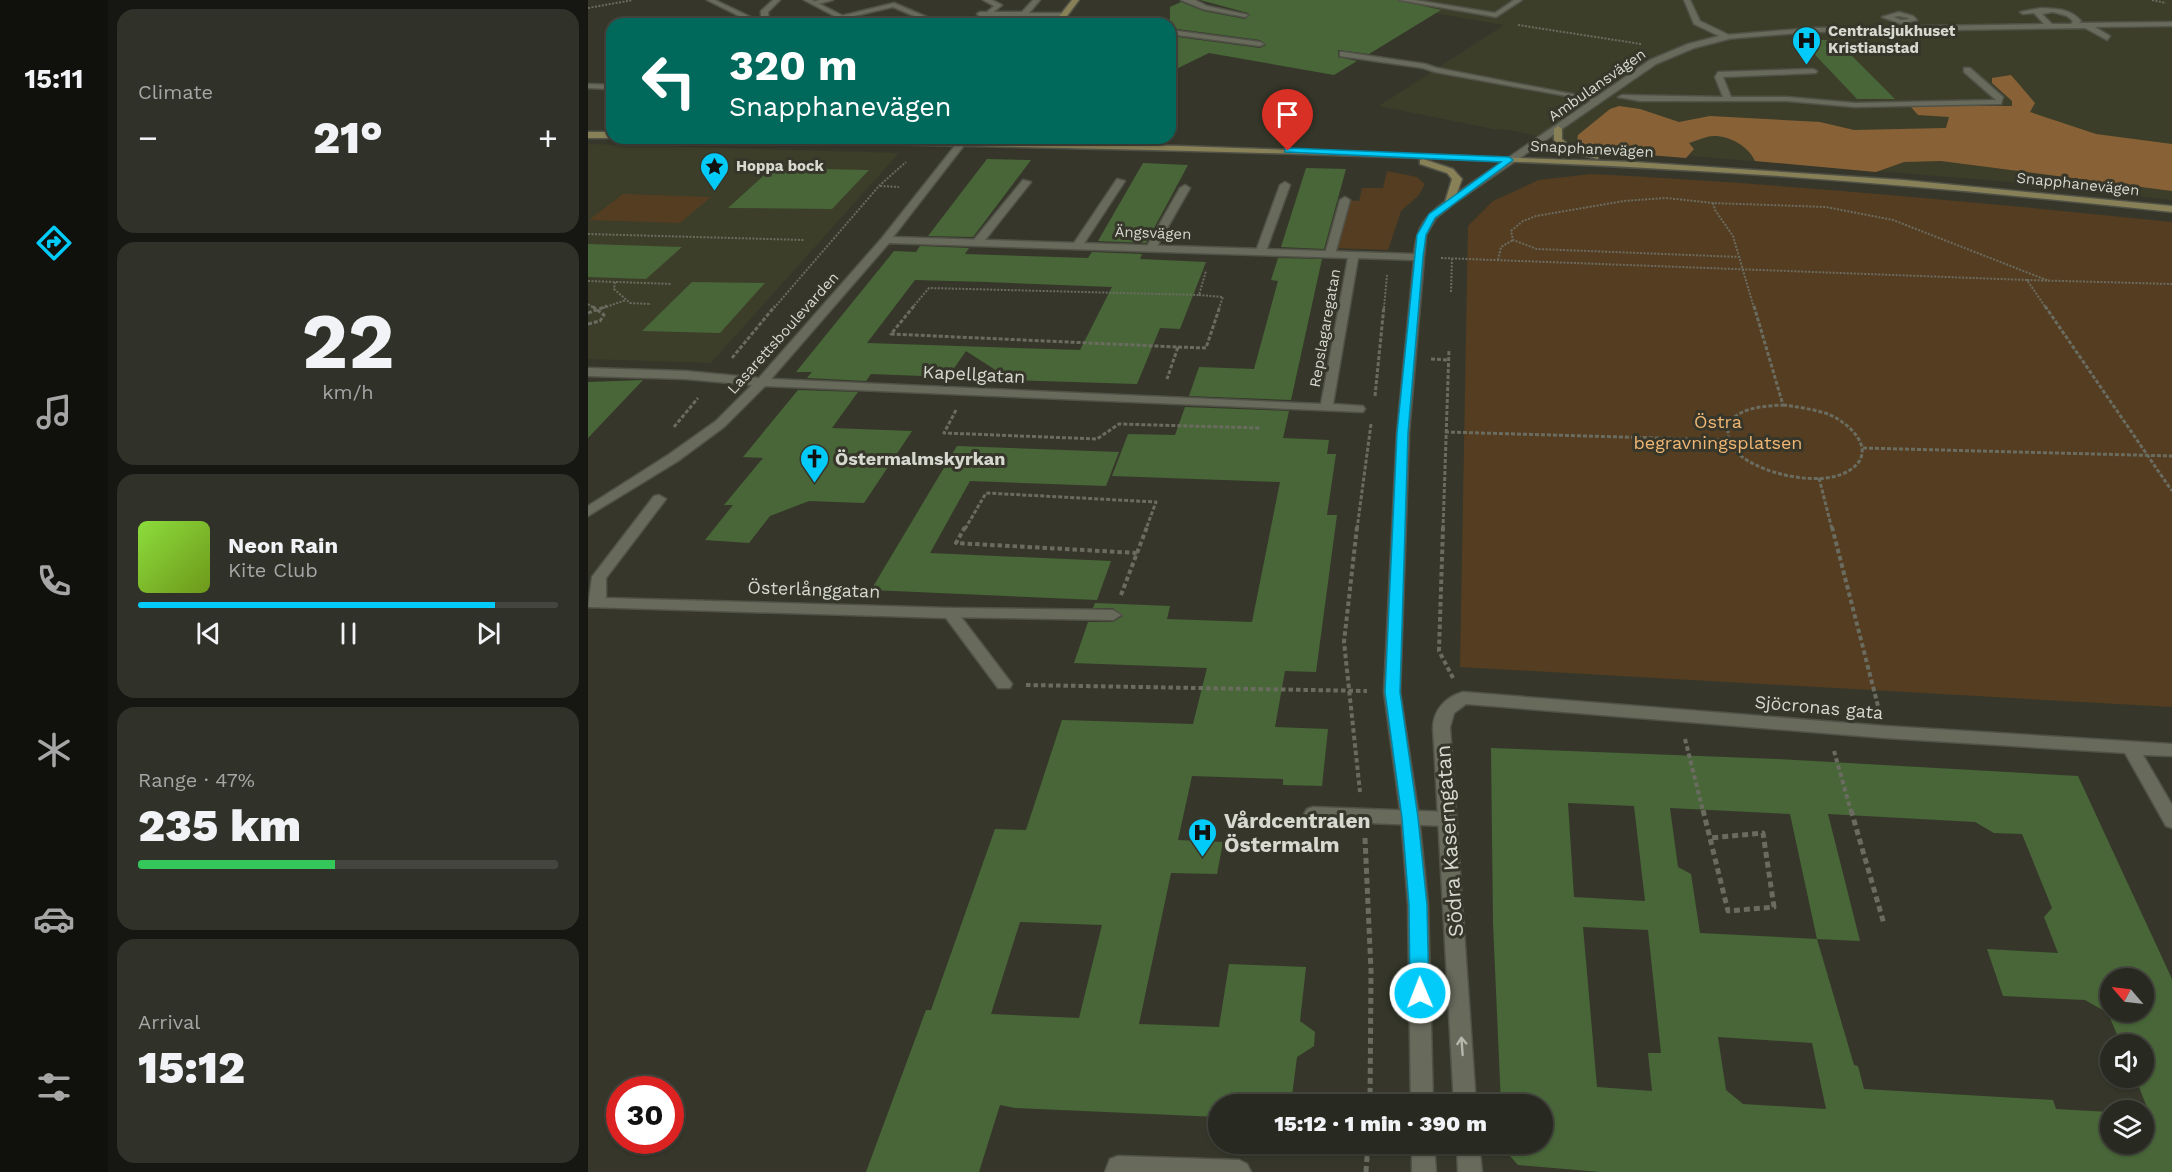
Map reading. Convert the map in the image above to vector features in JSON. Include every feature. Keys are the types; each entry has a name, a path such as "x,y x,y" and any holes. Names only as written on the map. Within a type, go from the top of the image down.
{"main road":[{"path":"1061,18 1076,0"},
{"path":"1558,129 1558,140 1568,149 1581,154 1636,165"},
{"path":"588,135 606,135"},
{"name":"Snapphanevägen","path":"1061,144 1636,165 1837,177 2172,209"},
{"path":"1391,155 1427,163 1449,171 1457,179 1450,202"}],"street":[{"path":"711,0 750,18"},
{"path":"763,18 764,11 777,0"},
{"path":"810,2 830,0"},
{"path":"986,0 999,5 984,14 1051,18"},
{"path":"1023,15 1037,0"},
{"path":"1184,0 1195,2 1205,8 1245,15"},
{"path":"1402,0 1496,15 1519,0"},
{"path":"1687,0 1696,22 1726,37"},
{"path":"810,2 841,17 894,5 925,18"},
{"path":"2041,10 2037,15 2050,26"},
{"path":"2023,12 2041,10 2067,13 2077,21 2074,26"},
{"path":"1878,29 1889,15 1904,15 1914,19 1911,21 1935,24"},
{"name":"Ambulansvägen","path":"1509,160 1665,55 1726,37 1935,24 2074,26 2172,24"},
{"path":"2086,25 2107,38"},
{"path":"1176,33 1260,44"},
{"path":"1343,54 1425,66 1435,70 1599,100"},
{"path":"1622,97 1787,99 1855,105 1998,102 2000,99 1967,70"},
{"path":"1728,98 1719,77 1721,74 1813,71"},
{"path":"588,87 606,87"},
{"name":"Lasarettsboulevarden","path":"588,512 673,458 720,424 762,382 886,240 962,144"},
{"name":"Södra Kaserngatan","path":"1422,1094 1418,905 1410,818 1392,692 1403,433 1421,235 1432,216 1509,160"},
{"path":"1077,246 1120,181"},
{"path":"977,243 1026,182"},
{"path":"1261,252 1285,185"},
{"path":"1151,248 1185,188"},
{"path":"1330,254 1345,200"},
{"name":"Ängsvägen","path":"886,240 1419,257"},
{"name":"Repslagaregatan","path":"1326,408 1354,254"},
{"name":"Kapellgatan","path":"588,372 1359,409"},
{"path":"593,602 599,577 659,499"},
{"name":"Österlånggatan","path":"593,602 950,613 1113,615"},
{"path":"950,613 1004,684"},
{"name":"Södra Kaserngatan","path":"1463,698 1448,706 1440,721 1464,1094"},
{"name":"Sjöcronas gata","path":"1463,698 1885,732 2172,750"},
{"path":"2131,748 2172,821"},
{"path":"1313,814 1448,819"},
{"path":"1424,1154 1424,1172"},
{"path":"1469,1154 1470,1172"},
{"path":"1117,1172 1118,1167 1239,1172"}],"path":[{"path":"588,8 633,0"},
{"path":"1496,15 1488,20 1644,45"},
{"path":"668,435 850,218 923,144"},
{"path":"1740,257 1537,249 1523,246 1513,240 1511,231 1515,226 1536,216 1623,201 1666,198 1713,203 1826,207 1893,220 2049,281"},
{"path":"1713,203 1714,210 1733,236 1745,270 1783,405"},
{"path":"588,234 804,240"},
{"path":"1498,260 1498,249 1502,244 1513,240"},
{"path":"1199,295 1213,250"},
{"path":"1419,257 2172,284"},
{"path":"1451,292 1452,258"},
{"path":"2026,280 2172,491"},
{"path":"588,281 672,284"},
{"path":"615,282 614,289 630,303 651,304"},
{"path":"929,288 1223,297 1206,348 1178,347 891,334 929,288"},
{"path":"588,313 626,299"},
{"path":"588,304 604,315 600,321 588,324"},
{"path":"1161,400 1178,347"},
{"path":"1449,349 1444,432 1439,651 1463,698"},
{"path":"967,391 944,433 1097,439 1119,424 1271,428"},
{"path":"1783,405 1816,411 1845,423 1857,435 1863,448 1862,459 1853,468 1839,475 1819,478 1790,477 1762,468 1741,456 1729,440 1728,429 1734,419 1754,408 1783,405"},
{"path":"1444,432 1729,440"},
{"path":"1863,448 2172,456"},
{"path":"1819,478 1885,732"},
{"path":"1113,615 1137,553 1156,502 986,493 956,543 1137,553"},
{"path":"1004,684 1392,692"},
{"path":"1679,715 1728,911 1774,907 1763,833 1710,838"},
{"path":"1827,727 1884,924"},
{"path":"1366,1172 1367,1154"}],"shaded area":[{"name":"Centralsjukhuset Kristianstad","path":"1357,0 2172,0 2172,200 1999,181 1592,148 1379,106 1504,25"},
{"path":"2011,75 2035,103 2030,112 2096,134 2172,144 2172,191 1941,161 1904,162 1876,172 1755,161 1743,146 1720,136 1689,143 1694,149 1686,158 1588,150 1577,141 1578,135 1610,109 1619,106 1640,109 1679,122 1710,116 1820,122 1854,130 1946,128 1949,117 1918,115 1910,106 2012,106 2012,101 1992,83 1992,78"},
{"path":"588,144 899,153 711,363 588,359"}],"green space":[{"path":"1387,171 1417,177 1425,184 1418,196 1401,211 1388,250 1332,248 1345,200 1359,201 1362,188 1383,188"},
{"name":"Östra begravningsplatsen","path":"1591,174 1882,194 2172,222 2172,707 1460,667 1468,226 1493,201 1539,180"},
{"path":"623,194 711,197 680,223 589,220"}],"building":[{"path":"1200,0 1397,0 1441,10 1369,54 1338,50 1338,57 1357,61 1334,75 1209,53 1176,69 1176,37 1260,48 1266,45 1260,40 1176,29 1176,18 1170,18 1170,7 1181,2 1203,11 1245,19 1250,15"},
{"path":"1801,40 1836,40 1895,99 1857,99"},
{"path":"987,159 1031,160 973,237 928,236"},
{"path":"1143,163 1188,165 1146,243 1098,241"},
{"path":"772,168 869,170 832,209 728,208"},
{"path":"1306,168 1346,169 1324,249 1281,247"},
{"path":"588,244 682,247 646,279 588,277"},
{"path":"920,246 969,248 965,254 1088,258 1092,252 1142,254 1140,259 1206,262 1180,329 1160,328 1137,384 1011,380 966,351 948,377 871,374 866,381 807,378 812,372 796,372 894,251 916,252","holes":["915,280 1112,287 1080,350 867,343"]},
{"path":"1278,258 1322,259 1291,400 1189,396 1199,367 1254,369 1278,281 1271,280"},
{"path":"692,282 765,283 720,333 642,331"},
{"path":"643,380 588,438 588,382"},
{"name":"Östermalmskyrkan","path":"798,390 858,392 832,428 912,431 864,503 809,501 770,516 749,543 705,540 733,505 724,505 763,458 743,457"},
{"path":"1185,407 1289,411 1283,438 1329,440 1327,454 1336,454 1327,515 1337,515 1316,672 1285,671 1275,727 1328,729 1322,786 1283,785 1283,779 1192,776 1178,840 1223,842 1217,874 1171,873 1139,1024 1219,1027 1229,964 1306,967 1300,1021 1315,1032 1314,1046 1297,1057 1292,1094 1208,1094 1208,1117 1015,1108 1000,1105 979,1172 866,1172 926,1010 931,1010 995,829 1026,830 1062,720 1193,724 1207,668 1074,663 1088,622 1113,622 1123,616 1113,608 1093,608 1095,603 1170,606 1167,619 1252,622 1280,482 1112,476 1128,434 1175,435","holes":["1020,922 1102,925 1079,1018 991,1014"]},
{"path":"957,446 1119,452 1106,486 970,481 930,553 1111,561 1097,600 871,590"},
{"path":"1491,748 1777,759 2078,776 2172,979 2172,1172 1600,1172 1518,1165 1508,1154 1553,1154 1553,1094 1501,1094 1493,923","holes":["1568,803 1634,806 1645,901 1574,897","1670,808 1790,814 1817,939 1700,933 1691,874 1678,867","1828,814 1975,822 1994,833 2022,834 2052,908 2044,917 2058,953 1987,949 2003,996 2085,1000 2100,1008 2100,968 2154,968 2154,1022 2112,1022 2117,1034 2154,1034 2154,1088 2139,1088 2144,1100 2154,1100 2154,1154 2100,1154 2100,1111 2056,1109 2053,1100 1864,1089 1858,1066 1854,1065 1817,939 1860,941","1583,927 1648,930 1661,1053 1648,1053 1652,1091 1597,1087","1718,1037 1812,1043 1826,1109 1743,1104 1726,1090"]}],"place":[{"name":"Centralsjukhuset Kristianstad","path":"1807,66"},
{"name":"Hoppa bock","path":"715,192"},
{"name":"Östermalmskyrkan","path":"814,484"},
{"name":"Vårdcentralen Östermalm","path":"1203,858"}],"route":[{"path":"1288,151 1509,160 1432,216 1421,235 1403,433 1392,692 1410,818 1418,905 1420,993"}]}
